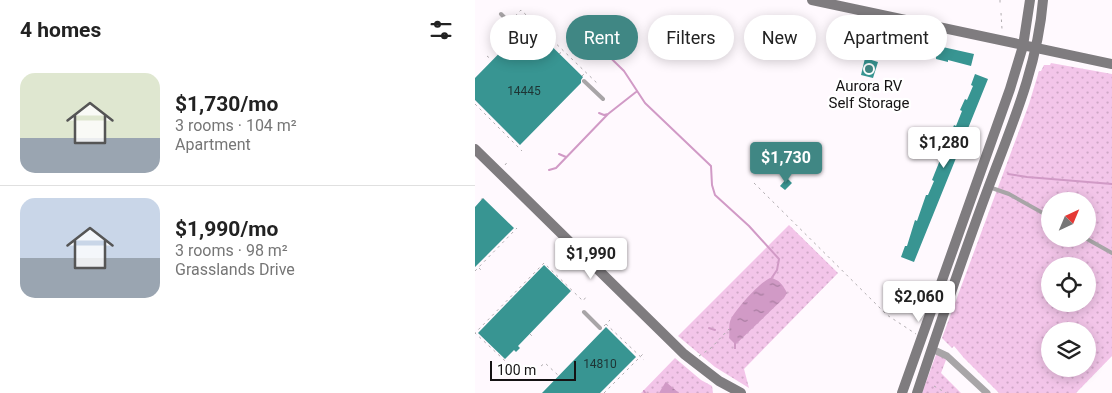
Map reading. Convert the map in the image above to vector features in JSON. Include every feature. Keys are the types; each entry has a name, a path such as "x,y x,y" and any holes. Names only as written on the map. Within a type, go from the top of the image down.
{"main road":[{"path":"812,0 1112,64"},
{"path":"902,393 1010,89 1023,46 1030,0"},
{"path":"917,393 1023,96 1035,48 1043,0"},
{"path":"475,149 693,362 725,390 741,393"},
{"path":"932,349 927,342 938,309 939,291"}],"street":[{"path":"932,349 947,356 987,393"}],"lane":[{"path":"584,81 603,99"},
{"path":"989,187 1009,194 1041,213"},
{"path":"1096,244 1112,253"},
{"path":"584,312 600,328"}],"path":[{"path":"1000,0 1000,6"},
{"path":"516,15 521,10 526,15"},
{"path":"1001,12 1002,29"},
{"path":"556,43 599,85"},
{"path":"559,54 563,50"},
{"path":"582,76 585,72"},
{"path":"475,104 517,143 522,151"},
{"path":"505,165 509,160"},
{"path":"754,183 887,315 914,333 923,336"},
{"path":"481,200 484,196"},
{"path":"475,271 505,238 517,228"},
{"path":"511,374 515,370 475,332 500,310 544,263 583,301 586,297"},
{"path":"479,267 482,271"},
{"path":"606,324 644,360"},
{"path":"693,362 711,348 729,329"},
{"path":"604,393 644,352"},
{"path":"541,366 545,363 559,376"},
{"path":"934,386 946,393"}],"shaded area":[{"path":"1051,63 1112,74 1112,356 1096,372 1096,322 1041,322 1041,377 1092,377 1076,393 999,393 954,346 952,348 942,338 1029,104 1039,71 1041,71 1044,65 1050,65"},
{"path":"789,225 838,273 744,369 749,388 715,367 678,336"},
{"path":"937,352 945,356 946,360 941,373 961,393 922,393"},
{"path":"675,358 701,380 712,386 713,393 641,393"}],"water":[{"path":"770,278 780,283 787,293 736,344 736,349 734,349 734,343 729,338 731,319 749,296"},
{"path":"666,382 679,393 659,393"}],"building":[{"path":"947,48 974,54 971,66 948,60 948,62 940,60 947,60"},
{"path":"556,50 583,77 581,83 520,145 475,100 475,78 493,60 556,60"},
{"name":"Aurora RV Self Storage","path":"865,60 878,62 873,78 861,75"},
{"path":"975,74 988,79 914,262 901,257 905,246 907,246 915,220 917,221 926,195 928,195 934,181 932,180 944,150 946,151 952,137 950,136 954,125 956,126 962,111 960,110 973,86 971,85"},
{"path":"770,151 778,151 785,158 785,166 778,173 770,173 763,166 763,158"},
{"path":"787,178 792,183 785,190 780,186"},
{"path":"483,198 514,228 475,267 475,207"},
{"path":"544,265 571,291 518,346 520,348 516,352 514,350 505,359 478,333"},
{"path":"606,327 636,357 600,393 542,393"}],"waterway":[{"path":"613,60 624,71 645,103 711,166 712,185 715,195 749,226 779,259 777,270 771,279"},
{"path":"599,113 608,114 636,92"},
{"path":"549,170 556,168 608,114"},
{"path":"559,154 566,157"},
{"path":"1008,174 1112,184"},
{"path":"903,301 912,295 918,294 923,288"},
{"path":"709,328 715,330"}],"place":[{"name":"Aurora RV Self Storage","path":"869,69"}]}
